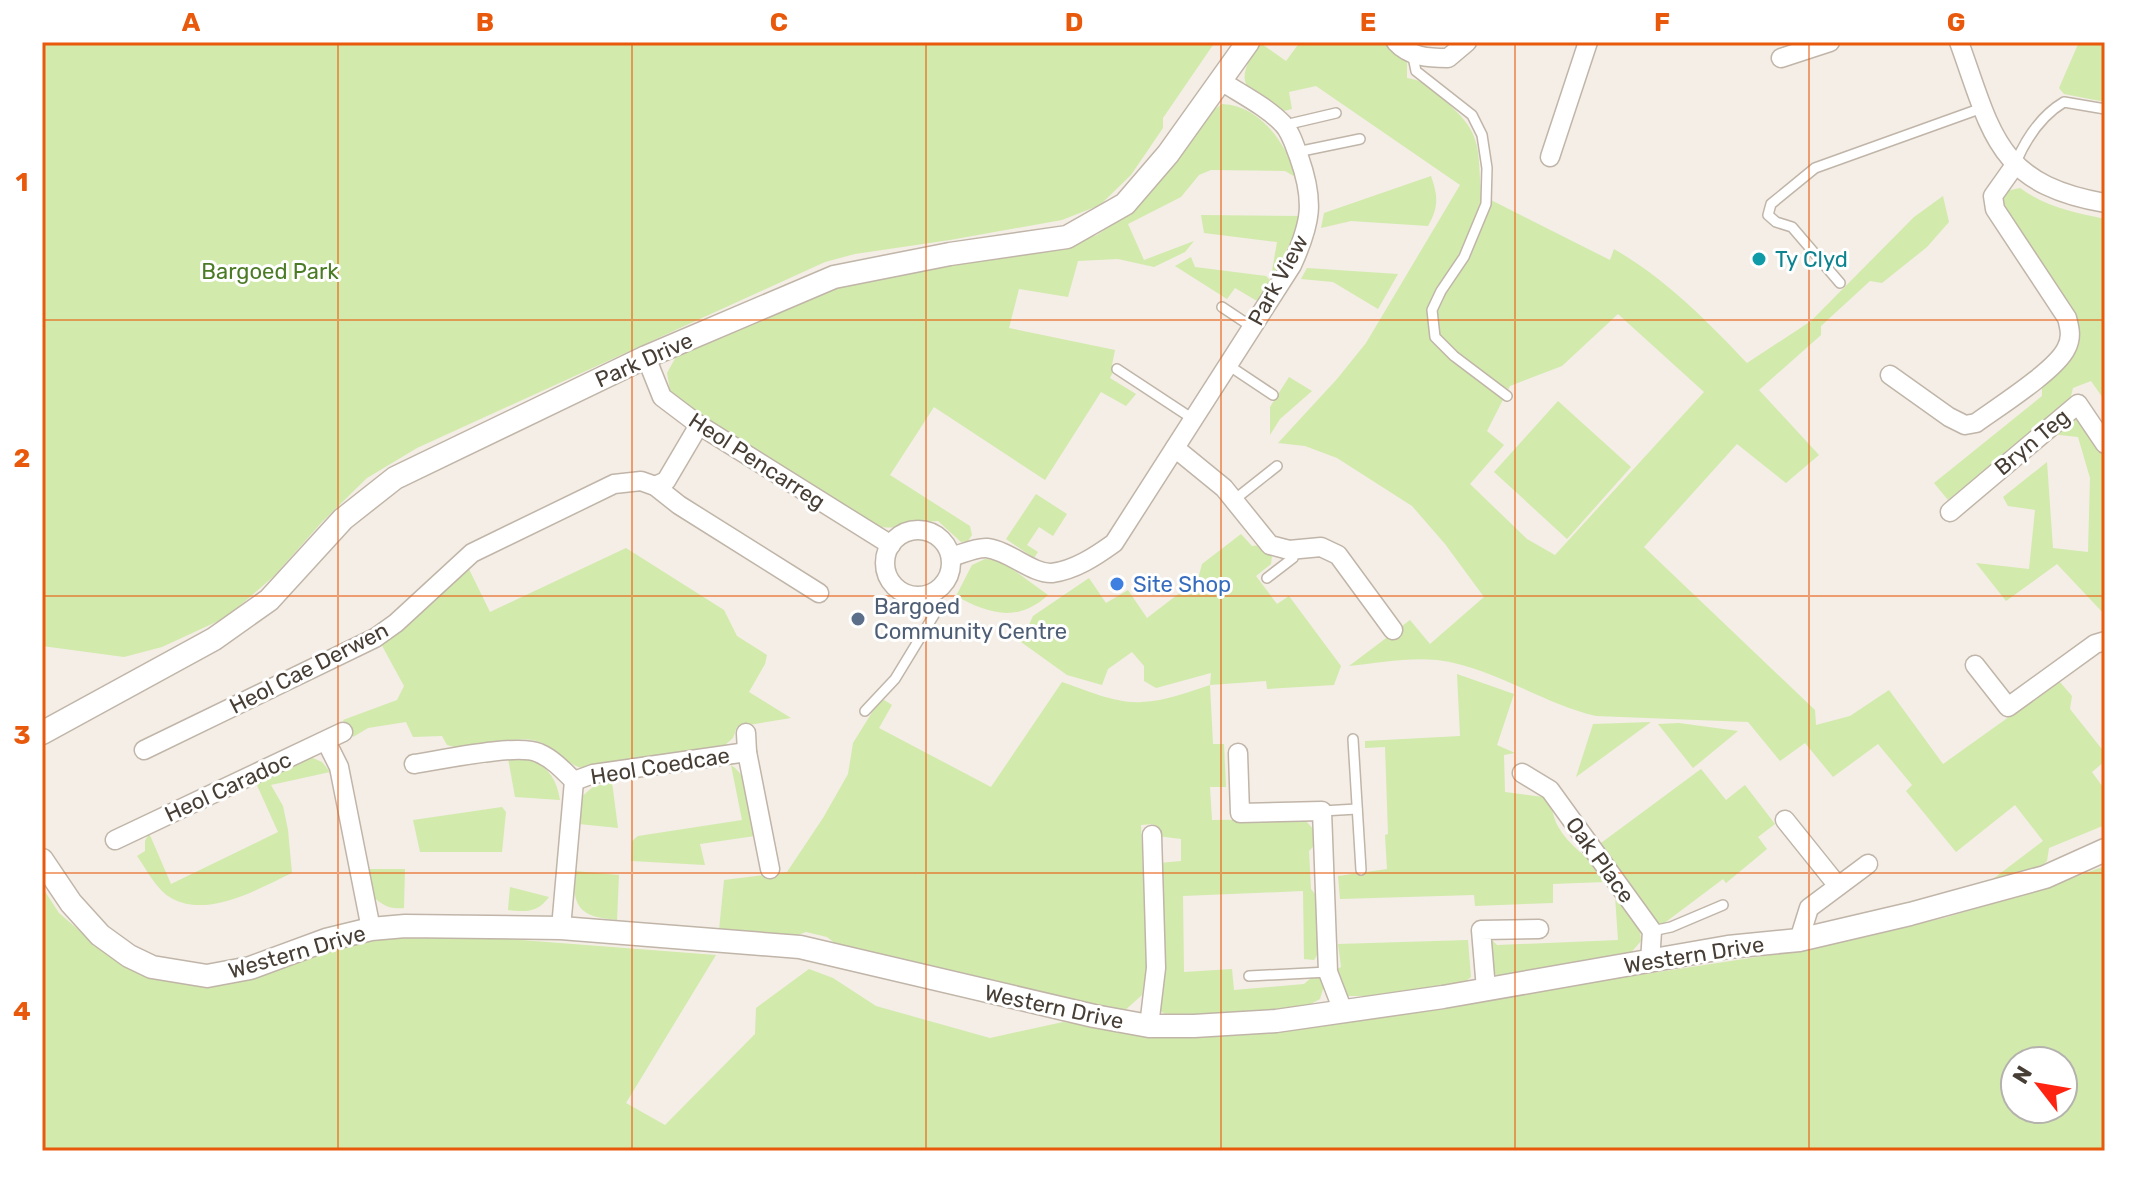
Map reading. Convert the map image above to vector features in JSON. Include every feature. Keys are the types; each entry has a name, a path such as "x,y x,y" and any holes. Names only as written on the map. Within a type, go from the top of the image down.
{"street":[{"name":"Park Drive","path":"42,733 214,639 269,600 343,519 395,478 646,357 834,277 950,254 1067,237 1125,204 1168,154 1248,42"},
{"path":"1404,47 1423,57 1448,58 1467,42"},
{"path":"1550,157 1588,42"},
{"path":"1781,58 1830,42"},
{"path":"1959,42 1990,130 2015,165 2058,192 2105,203"},
{"path":"1221,81 1285,125"},
{"name":"Park View","path":"951,557 985,548 1008,553 1037,570 1051,573 1087,561 1114,543 1292,265 1306,234 1311,207 1307,180 1285,125"},
{"path":"1890,375 1965,425 1976,423 2022,389 2056,363 2066,349 2071,333 2067,318 1995,209 1993,196 2015,165"},
{"name":"Heol Pencarreg","path":"646,357 662,397 699,425 891,545"},
{"name":"Bryn Teg","path":"1950,512 2078,404 2105,444"},
{"path":"699,425 666,481 655,486 679,505 819,593"},
{"path":"1175,448 1224,488 1270,545 1296,549 1321,547 1338,555 1393,630"},
{"name":"Heol Cae Derwen","path":"152,724 153,746 375,638 396,623 472,553 614,484 641,481 655,486"},
{"path":"919,530 940,538 951,557 948,576 935,591 914,596 895,586 886,566 891,545 898,537 919,530"},
{"path":"1975,665 2008,707 2095,644 2105,641"},
{"name":"Heol Caradoc","path":"128,841 335,737 371,929"},
{"path":"435,742 436,761"},
{"name":"Heol Coedcae","path":"574,781 593,774 746,742 775,848 770,869"},
{"name":"Heol Coedcae","path":"414,764 514,750 537,752 574,781"},
{"path":"1238,753 1240,813 1322,811 1328,972 1343,1011"},
{"name":"Oak Place","path":"1522,773 1550,790 1652,931"},
{"name":"Heol Coedcae","path":"561,928 574,781"},
{"path":"1785,820 1838,886"},
{"path":"1149,1026 1156,968 1152,835"},
{"name":"Western Drive","path":"42,860 71,903 100,935 129,956 152,967 207,976 250,968 326,940 371,929 405,926 561,928 800,947 974,990 1149,1026 1194,1026 1276,1021 1728,947 1799,940 2045,877 2105,850"},
{"path":"1799,940 1809,908 1868,864"},
{"path":"1486,989 1481,930 1539,929"},
{"path":"1650,962 1652,931"}],"lane":[{"path":"1404,47 1416,71 1472,115 1482,135 1487,168 1486,204 1464,257 1432,310 1435,337 1454,356 1507,396"},
{"path":"2015,165 2023,146 2051,110 2064,102 2105,109"},
{"path":"1840,283 1792,227 1776,222 1768,215 1771,204 1815,168 1982,108"},
{"path":"1285,125 1336,113"},
{"path":"1297,152 1360,139"},
{"path":"1222,307 1252,327"},
{"path":"1228,365 1273,395"},
{"path":"1117,369 1193,419"},
{"path":"1234,500 1277,466"},
{"path":"1267,578 1293,558 1296,549"},
{"path":"865,711 895,679 934,615 935,591"},
{"path":"1353,739 1361,870"},
{"path":"1322,811 1357,809"},
{"path":"1652,931 1671,927 1723,905"},
{"path":"1249,976 1328,972"}],"green space":[{"name":"Bargoed Park","path":"42,42 1215,42 1163,118 1163,128 1131,175 1100,205 1062,220 855,254 825,262 417,448 367,478 274,576 227,617 162,647 124,657 42,646"},
{"path":"1259,42 1286,61 1300,42 1388,42 1407,62 1407,78 1428,86 1453,108 1470,129 1478,150 1481,195 1610,260 1614,249 1633,261 1685,301 1747,363 1811,321 1914,217 1943,196 1949,222 1927,247 1882,283 1870,281 1821,326 1821,335 1759,390 1819,455 1786,483 1737,444 1644,547 1815,710 1816,725 1850,716 1889,690 1943,764 2059,681 2072,696 2070,709 2105,753 2105,761 2092,772 2105,790 2105,825 2049,848 2047,861 2037,870 1985,885 2043,841 2015,805 1956,852 1906,791 1912,785 1878,744 1833,777 1805,743 1780,761 1748,722 1596,716 1556,703 1478,670 1437,660 1349,666 1410,620 1430,644 1484,597 1412,506 1337,458 1305,446 1278,443 1366,343 1460,185 1316,86 1289,92 1292,109 1279,112 1250,90 1246,83 1246,67","holes":["1618,314 1704,392 1555,555 1527,539 1470,484 1504,445 1487,431 1510,386 1562,366"]},
{"path":"2079,42 2105,42 2105,102 2064,94 2059,88"},
{"path":"1222,104 1237,106 1261,120 1287,153 1299,179 1285,171 1211,170 1199,175 1181,197 1128,224 1144,260 1194,241 1185,252 1154,267 1118,259 1078,261 1068,297 1019,289 1009,328 1115,350 1114,370 1110,378 1136,394 1126,406 1101,392 1045,480 934,407 890,475 970,526 972,535 968,541 961,542 938,521 900,527 877,526 671,396 667,373 677,355 858,278 1005,258 1097,235 1124,216 1207,115"},
{"path":"1431,176 1436,201 1428,226 1351,221 1321,228 1324,213"},
{"path":"2020,188 2050,204 2105,219 2102,271 2105,273 2105,401 2091,381 2073,388 2070,400 1948,500 1934,483 2042,396 2042,380 2076,347 1999,208 2006,191"},
{"path":"1201,215 1299,216 1296,232 1274,274 1277,242 1204,233"},
{"path":"1191,257 1195,267 1266,276 1271,281 1257,301 1235,288 1227,299 1175,266"},
{"path":"1307,268 1398,274 1378,309 1333,282 1301,279"},
{"path":"1289,377 1312,391 1280,419 1270,435 1270,407"},
{"path":"1558,401 1631,467 1567,539 1494,472"},
{"path":"2072,416 2080,419 2105,457 2105,615 2057,564 2006,601 1976,563 2029,569 2035,510 2008,506 2003,497 2047,462 2053,548 2088,552 2090,478 2078,437 2051,434"},
{"path":"1036,494 1067,514 1053,536 1039,527 1027,545 1038,552 1034,558 1006,539"},
{"path":"1241,534 1252,546 1260,545 1272,556 1271,564 1256,576 1277,604 1289,596 1341,666 1334,685 1267,689 1266,681 1210,685 1211,673 1156,688 1144,681 1144,666 1132,652 1108,669 1102,685 1067,675 1021,642 1033,616 1089,578 1106,603 1128,590 1147,618 1198,579 1202,564"},
{"path":"626,548 724,610 737,636 767,655 749,692 791,718 737,727 733,738 725,745 581,768 533,740 458,747 447,745 442,736 413,737 406,722 368,728 353,737 343,720 397,700 404,686 380,642 466,563 490,612"},
{"path":"985,559 1000,560 1048,595 1026,610 1003,613 956,596 972,565"},
{"path":"1457,674 1514,694 1497,745 1515,753 1504,755 1505,792 1543,797 1552,804 1562,833 1588,859 1604,882 1553,884 1553,903 1475,906 1474,895 1340,899 1338,876 1387,869 1385,747 1365,748 1365,741 1460,736"},
{"path":"1062,682 1101,696 1132,702 1168,698 1210,685 1213,744 1224,744 1226,787 1210,787 1212,820 1304,819 1316,832 1317,843 1309,851 1311,889 1319,899 1319,952 1314,960 1304,959 1303,891 1183,896 1184,972 1232,969 1234,990 1304,984 1311,978 1320,978 1324,986 1320,999 1309,1005 1220,1018 1175,1019 1160,1011 1156,993 1159,863 1181,861 1181,839 1157,836 1153,824 1141,825 1147,963 1142,995 1123,1012 841,948 827,937 806,932 792,937 719,930 724,880 787,872 848,774 853,743 881,698 892,705 879,728 991,787"},
{"path":"1651,722 1576,777 1593,724"},
{"path":"1679,723 1738,731 1693,768 1658,724"},
{"path":"313,758 322,762 330,772 271,785 283,806 292,873 234,899 202,905 187,904 162,891 137,856 145,851 149,833 171,884 278,832 256,783 303,759"},
{"path":"508,758 528,760 544,767 554,781 560,800 515,797"},
{"path":"731,765 747,788 755,836 700,844 705,865 631,861 632,841 638,836 742,820"},
{"path":"1701,769 1726,800 1745,785 1775,824 1758,837 1767,849 1726,883 1723,879 1663,924 1652,921 1601,843"},
{"path":"612,782 618,828 579,824 580,798 593,787"},
{"path":"502,807 506,812 502,852 420,852 413,820"},
{"path":"2105,866 2105,1151 42,1151 42,887 59,913 110,957 150,976 333,948 404,931 716,955 626,1103 665,1125 755,1034 756,1008 809,969 833,978 876,1006 990,1038 1063,1022 1202,1037 1245,1035 1796,951 1944,918 2042,889"},
{"path":"366,869 405,869 404,908 384,905 368,892"},
{"path":"574,871 619,875 617,920 595,916 581,909 575,894"},
{"path":"510,887 549,897 531,910 508,910"},
{"path":"1615,896 1640,928 1641,941 1628,956 1501,976 1493,974 1487,940 1497,945 1618,940"},
{"path":"1468,940 1471,977 1465,982 1373,996 1348,996 1337,988 1335,970 1341,967 1338,944"}],"place":[{"name":"Ty Clyd","path":"1759,259"},
{"name":"Site Shop","path":"1117,584"},
{"name":"Bargoed Community Centre","path":"858,619"}]}
